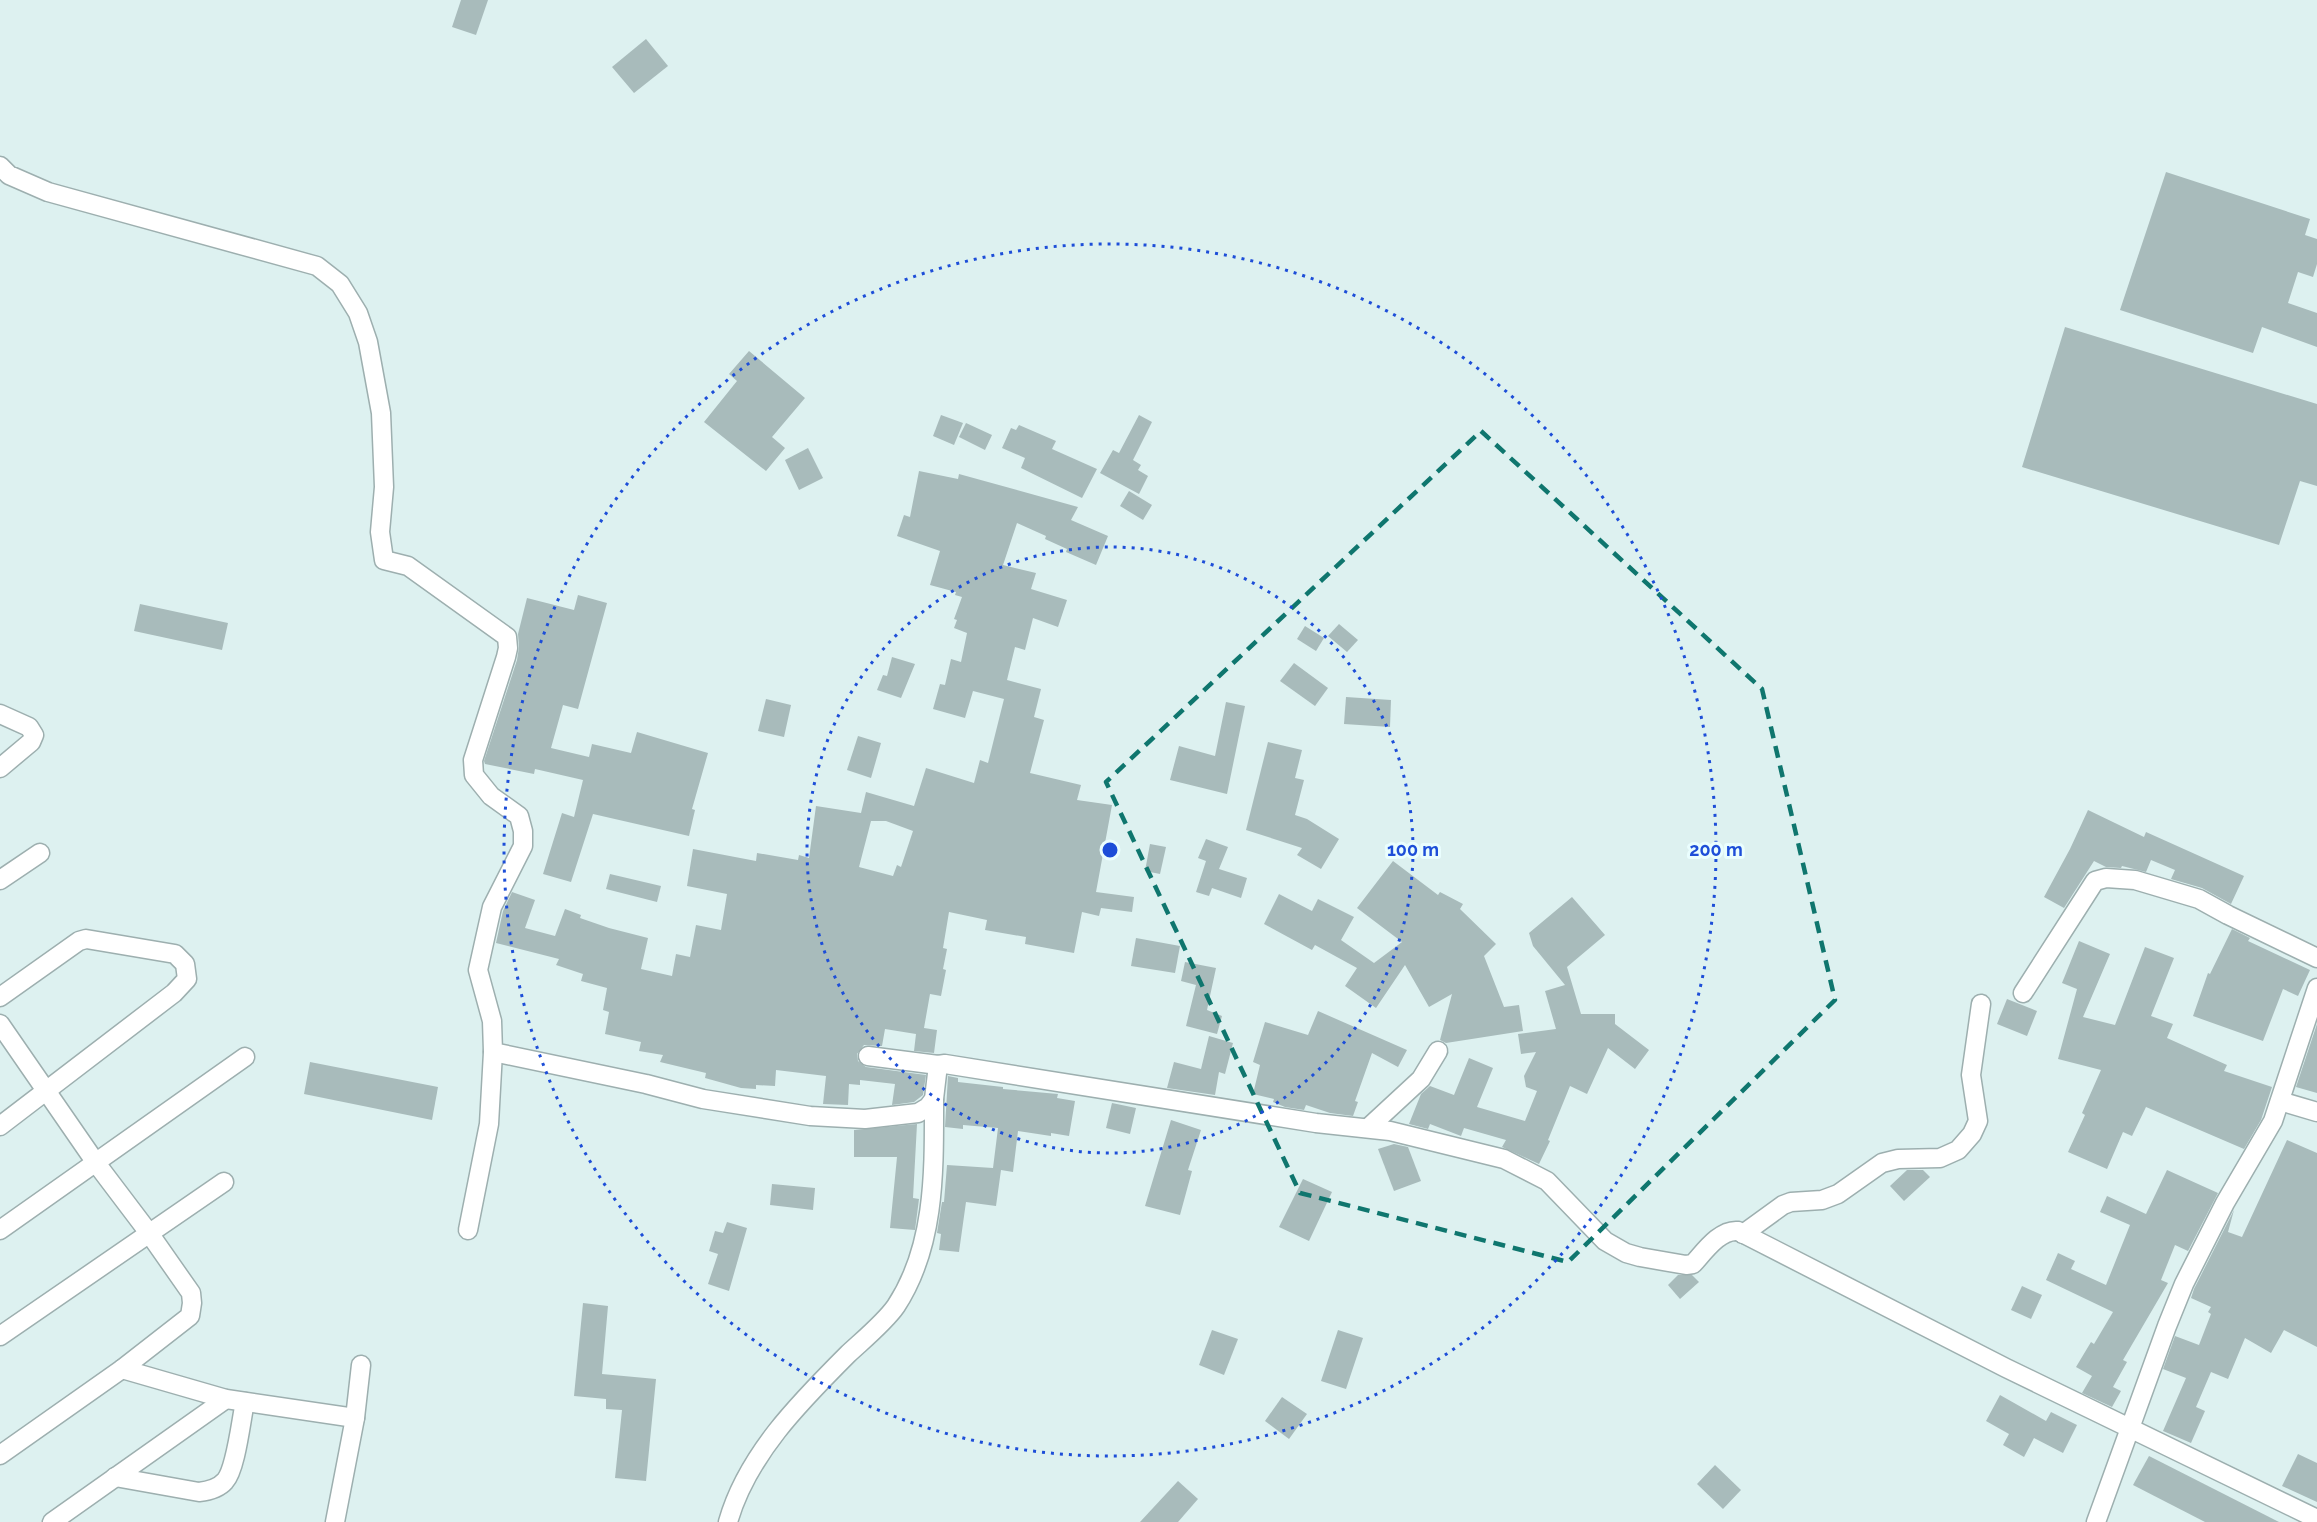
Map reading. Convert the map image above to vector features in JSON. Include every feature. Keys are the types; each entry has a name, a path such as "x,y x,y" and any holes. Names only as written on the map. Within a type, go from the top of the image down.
{"street":[{"path":"0,166 9,175 48,192 317,267 340,284 358,313 368,342 381,413 384,487 380,532 384,560 408,566 507,637 506,657 473,760 474,774 491,796 519,816 523,831 523,846 492,907 478,970 492,1021 493,1053 489,1124 468,1230"},
{"path":"0,714 30,727 34,735 32,742 0,768"},
{"path":"0,880 40,853"},
{"path":"2023,993 2095,881 2106,878 2135,880 2199,898 2228,915 2317,958"},
{"path":"0,997 79,941 96,940 175,954 185,964 187,979 174,993 0,1126"},
{"path":"2096,1522 2184,1284 2225,1203 2273,1120 2317,988"},
{"path":"1743,1234 1783,1205 1791,1202 1822,1200 1838,1194 1882,1163 1898,1159 1936,1158 1958,1150 1972,1134 1978,1121 1971,1075 1981,1004"},
{"path":"0,1024 48,1090 96,1163 191,1293 192,1303 190,1316 122,1369 0,1455"},
{"path":"1368,1128 1425,1075 1438,1052"},
{"path":"493,1053 646,1084 703,1099 810,1116 865,1119 918,1113 928,1107 934,1099"},
{"path":"868,1056 1041,1079 1316,1123 1390,1131 1504,1159 1547,1180 1605,1241 1626,1253 1640,1257 1692,1264 1723,1234 1731,1231 1743,1234 2129,1429 2317,1519"},
{"path":"0,1230 244,1057"},
{"path":"728,1522 735,1498 759,1456 810,1392 896,1307 908,1284 930,1218 934,1099 938,1065"},
{"path":"2280,1101 2317,1112"},
{"path":"0,1336 224,1182"},
{"path":"335,1522 355,1418 361,1365"},
{"path":"122,1369 226,1399 355,1418"},
{"path":"52,1522 226,1399"},
{"path":"115,1477 199,1492 212,1490 224,1482 231,1471 244,1402"}],"highlighted area":[{"path":"1481,431 1762,689 1835,1000 1568,1262 1300,1193 1106,782"}],"building":[{"path":"461,0 488,0 476,35 452,27"},
{"path":"646,39 668,66 634,93 612,67"},
{"path":"2166,172 2310,219 2305,235 2317,239 2317,264 2313,277 2298,272 2288,303 2317,313 2317,347 2262,327 2253,353 2120,310"},
{"path":"2065,327 2317,404 2317,486 2300,481 2279,545 2022,467"},
{"path":"749,351 805,398 772,437 785,448 766,471 704,422 737,381 729,374"},
{"path":"941,415 963,423 954,445 933,436"},
{"path":"1139,415 1152,422 1133,460 1141,465 1138,470 1148,476 1139,494 1100,473 1113,450 1119,453"},
{"path":"966,423 992,435 985,450 959,437"},
{"path":"1019,425 1056,441 1052,449 1097,469 1082,498 1021,468 1025,458 1002,448 1011,428 1016,430"},
{"path":"808,448 823,478 799,490 785,460"},
{"path":"919,471 958,479 959,474 1078,507 1071,520 1108,536 1096,565 1066,552 1067,549 1045,539 1046,536 1017,523 1003,565 1036,573 1031,589 1067,600 1058,627 1033,618 1025,650 1015,647 1007,680 1041,689 1034,717 1044,720 1030,773 1081,785 1077,800 1112,805 1096,892 1134,897 1132,912 1101,908 1099,916 1082,912 1074,953 1025,944 1026,937 985,930 987,920 949,912 943,948 947,949 941,996 930,994 924,1028 937,1030 934,1053 914,1051 916,1034 885,1029 882,1046 864,1045 857,1054 858,1061 866,1067 926,1075 923,1095 914,1102 892,1105 895,1084 860,1080 860,1085 849,1084 848,1105 823,1104 826,1076 776,1070 775,1086 756,1085 756,1089 741,1088 705,1078 706,1073 660,1062 663,1055 639,1051 641,1042 605,1034 609,1012 603,1010 607,988 581,981 583,974 556,965 559,959 496,943 503,911 512,892 535,900 525,928 555,936 565,909 581,915 580,918 648,938 641,969 672,976 676,954 690,957 696,925 721,930 727,894 687,886 693,849 756,861 757,853 798,860 799,855 809,858 816,806 861,813 866,792 914,806 926,768 974,783 980,760 988,763 1004,699 973,691 965,718 933,709 940,684 945,685 951,659 961,662 967,633 954,628 957,620 954,619 962,597 955,595 956,592 930,585 940,551 897,536 904,515 910,517","holes":["871,821 886,821 913,831 901,867 897,865 893,876 859,867"]},
{"path":"1129,491 1152,505 1143,520 1120,506"},
{"path":"578,595 607,603 578,709 563,705 551,748 589,757 592,744 631,753 637,732 708,753 692,809 695,810 689,836 593,814 571,882 543,874 562,813 574,817 583,780 535,769 534,774 485,764 484,761 517,660 518,634 527,598 574,610"},
{"path":"140,604 228,623 222,650 134,631"},
{"path":"1339,624 1358,640 1347,652 1328,636"},
{"path":"1305,626 1324,638 1316,651 1297,639"},
{"path":"892,657 915,664 901,698 877,690 883,675 887,676"},
{"path":"1294,663 1328,688 1315,706 1280,681"},
{"path":"1346,697 1391,700 1390,727 1344,724"},
{"path":"766,699 791,705 784,737 758,731"},
{"path":"1226,702 1245,706 1227,794 1170,780 1179,746 1215,756"},
{"path":"858,736 881,743 871,778 847,770"},
{"path":"1268,742 1302,750 1295,778 1304,780 1295,815 1307,819 1339,839 1321,869 1297,855 1302,848 1246,830"},
{"path":"2088,810 2144,837 2146,832 2244,876 2231,904 2202,888 2171,879 2175,870 2151,860 2146,872 2122,866 2121,868 2106,867 2094,861 2064,908 2044,897"},
{"path":"1206,839 1228,847 1219,869 1247,878 1241,898 1212,888 1209,896 1196,892 1206,861 1198,858"},
{"path":"1150,844 1166,847 1160,874 1145,871"},
{"path":"1393,861 1438,895 1440,892 1463,904 1460,909 1496,944 1484,956 1504,1007 1519,1005 1523,1031 1446,1043 1440,1040 1452,994 1429,1007 1405,965 1376,1008 1345,986 1357,968 1315,945 1312,950 1264,924 1279,894 1312,911 1318,899 1354,917 1341,940 1374,963 1402,942 1357,908"},
{"path":"610,874 661,886 657,902 606,889"},
{"path":"1572,897 1605,935 1567,967 1581,1014 1615,1014 1615,1024 1649,1050 1635,1069 1608,1048 1587,1094 1570,1086 1539,1164 1502,1147 1506,1140 1464,1128 1461,1136 1430,1124 1428,1129 1409,1124 1421,1094 1430,1086 1454,1095 1469,1058 1493,1068 1477,1107 1525,1121 1537,1091 1526,1087 1524,1076 1536,1052 1521,1054 1518,1034 1556,1029 1545,991 1565,985 1533,946 1529,933"},
{"path":"2232,929 2250,938 2248,941 2310,970 2298,996 2283,989 2263,1041 2193,1016 2208,973 2210,974"},
{"path":"1136,938 1180,946 1175,973 1131,966"},
{"path":"2079,941 2110,954 2083,1017 2115,1025 2145,947 2174,958 2151,1016 2173,1024 2167,1038 2227,1065 2224,1071 2272,1087 2261,1120 2244,1149 2146,1107 2132,1136 2123,1132 2107,1169 2068,1152 2085,1115 2082,1113 2101,1070 2058,1059 2077,989 2062,983"},
{"path":"1185,962 1216,968 1207,1010 1222,1016 1217,1034 1186,1026 1196,985 1181,981"},
{"path":"2007,999 2037,1011 2027,1036 1997,1024"},
{"path":"1318,1011 1407,1050 1398,1067 1372,1053 1355,1101 1358,1102 1353,1116 1330,1113 1306,1105 1304,1110 1285,1107 1273,1102 1274,1099 1253,1094 1260,1065 1253,1062 1265,1022 1308,1035"},
{"path":"2317,1024 2317,1093 2296,1087"},
{"path":"1209,1036 1233,1043 1225,1074 1219,1072 1215,1095 1167,1088 1174,1062 1201,1069"},
{"path":"310,1062 438,1087 432,1120 304,1094"},
{"path":"948,1076 958,1078 958,1082 1058,1094 1057,1098 1075,1101 1069,1136 1018,1131 1013,1172 1001,1170 996,1206 966,1202 959,1252 939,1250 941,1234 937,1233 942,1202 944,1202 947,1165 993,1168 998,1128 963,1125 963,1129 945,1127"},
{"path":"1112,1103 1136,1108 1130,1134 1106,1128"},
{"path":"1171,1120 1201,1130 1188,1170 1192,1171 1180,1215 1145,1206"},
{"path":"917,1124 913,1198 919,1199 915,1230 890,1228 897,1157 854,1157 854,1130"},
{"path":"2287,1140 2317,1153 2317,1347 2284,1330 2271,1353 2245,1338 2228,1379 2211,1372 2196,1407 2205,1411 2191,1443 2163,1431 2186,1378 2163,1369 2175,1336 2199,1345 2211,1314 2208,1312 2211,1307 2191,1298 2194,1289 2234,1210 2228,1232 2242,1237"},
{"path":"1394,1144 1408,1147 1421,1181 1394,1191 1378,1149"},
{"path":"1907,1170 1923,1170 1930,1177 1904,1201 1890,1186"},
{"path":"2167,1170 2218,1193 2188,1251 2175,1245 2161,1280 2168,1283 2123,1360 2127,1362 2113,1387 2121,1391 2112,1407 2082,1393 2092,1376 2076,1367 2091,1342 2094,1344 2113,1312 2046,1280 2058,1253 2075,1261 2071,1269 2106,1285 2130,1225 2100,1212 2107,1196 2146,1214"},
{"path":"1303,1179 1332,1192 1309,1241 1279,1227"},
{"path":"772,1184 815,1188 813,1210 770,1205"},
{"path":"727,1222 747,1228 729,1291 708,1284 718,1254 709,1251 715,1231 723,1233"},
{"path":"1678,1275 1692,1275 1699,1282 1680,1299 1668,1285"},
{"path":"2022,1286 2042,1295 2031,1319 2011,1310"},
{"path":"583,1303 608,1306 602,1374 656,1379 646,1481 615,1478 622,1410 606,1409 606,1399 574,1396"},
{"path":"1212,1330 1238,1339 1224,1375 1199,1365"},
{"path":"1338,1330 1363,1338 1346,1389 1321,1381"},
{"path":"2000,1395 2046,1421 2051,1412 2077,1425 2063,1453 2034,1438 2024,1457 2003,1445 2009,1434 1986,1421"},
{"path":"1282,1397 1307,1414 1289,1439 1265,1421"},
{"path":"2298,1454 2317,1463 2317,1502 2282,1486"},
{"path":"2149,1456 2279,1522 2205,1522 2133,1485"},
{"path":"1715,1465 1741,1490 1723,1509 1697,1484"},
{"path":"1178,1481 1198,1499 1178,1522 1140,1522"}]}
